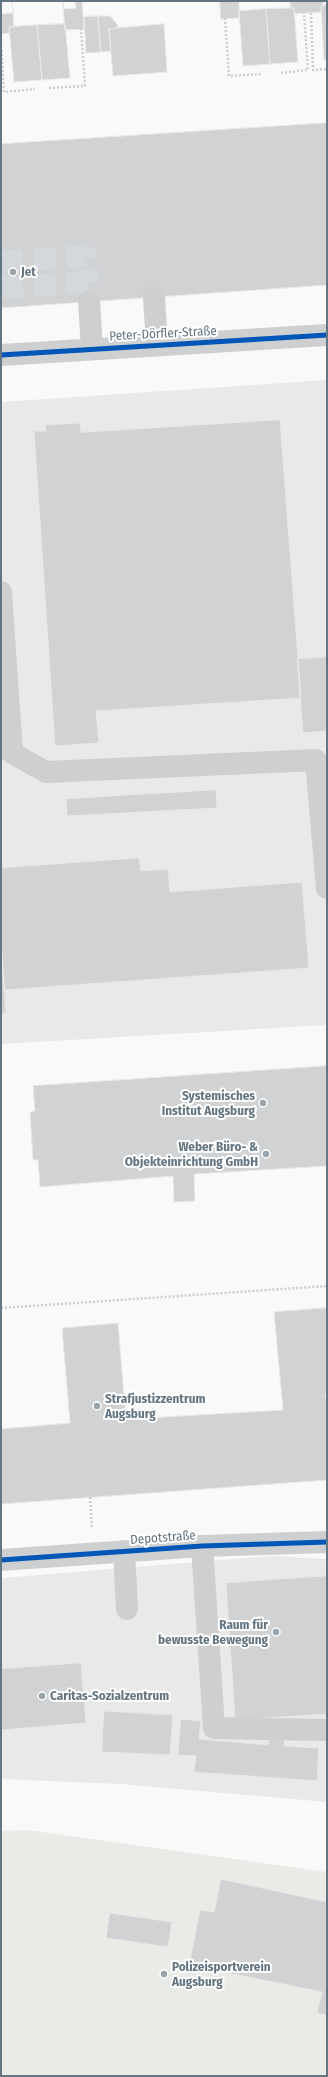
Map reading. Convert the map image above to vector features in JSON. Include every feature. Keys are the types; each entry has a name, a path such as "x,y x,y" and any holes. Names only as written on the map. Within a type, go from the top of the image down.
{"street":[{"path":"154,297 157,345"},
{"path":"89,301 92,349"},
{"name":"Peter-Dörfler-Straße","path":"1,355 327,335"},
{"path":"1,592 5,702 12,753 46,772 322,760 327,888"},
{"name":"Depotstraße","path":"1,1560 202,1546 327,1542"},
{"path":"202,1546 214,1728 327,1730"},
{"path":"124,1551 127,1609"}],"path":[{"path":"282,73 308,70 304,13"},
{"path":"311,13 313,70 327,69"},
{"path":"225,18 229,76 262,74"},
{"path":"49,88 85,86 81,28"},
{"path":"1,42 4,92 35,89"},
{"path":"1,1308 327,1286"},
{"path":"90,1497 92,1522"}],"shaded area":[{"path":"327,380 327,1025 1,1044 1,402"},
{"path":"270,1556 327,1559 327,1802 121,1784 1,1779 1,1578"},
{"name":"Polizeisportverein Augsburg","path":"27,1830 327,1872 327,2076 1,2076 1,1831"}],"building":[{"path":"1,1 12,1 13,13 1,14"},
{"path":"1,1 12,1 14,27 9,27 10,33 1,34"},
{"path":"63,1 82,1 84,29 65,30"},
{"path":"63,1 75,1 76,8 64,9"},
{"path":"220,1 239,1 239,18 221,19"},
{"path":"290,1 323,1 323,6 321,6 321,12 294,14 294,8 291,8"},
{"path":"327,5 327,60 324,60 321,6"},
{"path":"294,8 298,62 270,64 266,9"},
{"path":"266,9 270,64 243,66 239,11"},
{"path":"98,16 101,52 86,53 84,17"},
{"path":"98,16 110,16 117,24 118,28 109,29 111,51 101,52"},
{"path":"65,24 70,78 42,80 37,25"},
{"path":"164,24 167,72 113,76 109,29"},
{"path":"37,25 42,80 14,82 9,27"},
{"path":"327,123 327,285 1,308 1,144"},
{"path":"280,420 301,698 96,711 99,743 55,746 34,431 46,431 45,425 80,423 81,432"},
{"path":"327,657 327,731 303,733 297,659"},
{"path":"216,790 217,808 67,816 66,799"},
{"path":"139,858 141,871 168,869 170,892 302,882 309,968 4,990 1,936 1,868"},
{"path":"1,936 6,1013 1,1013"},
{"path":"327,1066 327,1166 194,1174 195,1201 174,1202 173,1176 40,1187 38,1160 33,1160 30,1112 35,1111 33,1086"},
{"name":"Strafjustizzentrum Augsburg","path":"327,1308 327,1394 325,1394 327,1404 327,1480 1,1504 1,1429 70,1423 62,1328 118,1323 125,1409 111,1410 112,1420 283,1410 274,1312"},
{"path":"327,1576 327,1714 235,1720 226,1583"},
{"name":"Caritas-Sozialzentrum","path":"81,1663 86,1723 1,1730 1,1669"},
{"name":"Caritas-Sozialzentrum","path":"104,1711 173,1715 170,1755 102,1752"},
{"path":"181,1719 201,1721 199,1739 268,1745 269,1739 285,1740 284,1746 319,1748 317,1781 194,1772 196,1756 178,1755"},
{"path":"221,1879 327,1902 327,2015 317,2013 322,1992 189,1965 200,1910 214,1912"},
{"path":"110,1913 172,1922 168,1947 106,1938"}],"tunnel":[{"path":"1,262 86,256 88,282"},
{"path":"1,288 88,282 89,296"}],"cycle path":[{"path":"1,355 327,335"},
{"path":"1,1560 202,1546 327,1542"}],"place":[{"name":"Jet","path":"13,272"},
{"name":"Systemisches Institut Augsburg","path":"263,1103"},
{"name":"Weber Büro- & Objekteinrichtung GmbH","path":"266,1154"},
{"name":"Strafjustizzentrum Augsburg","path":"97,1406"},
{"name":"Raum für bewusste Bewegung","path":"276,1632"},
{"name":"Caritas-Sozialzentrum","path":"42,1696"},
{"name":"Polizeisportverein Augsburg","path":"164,1974"}]}
